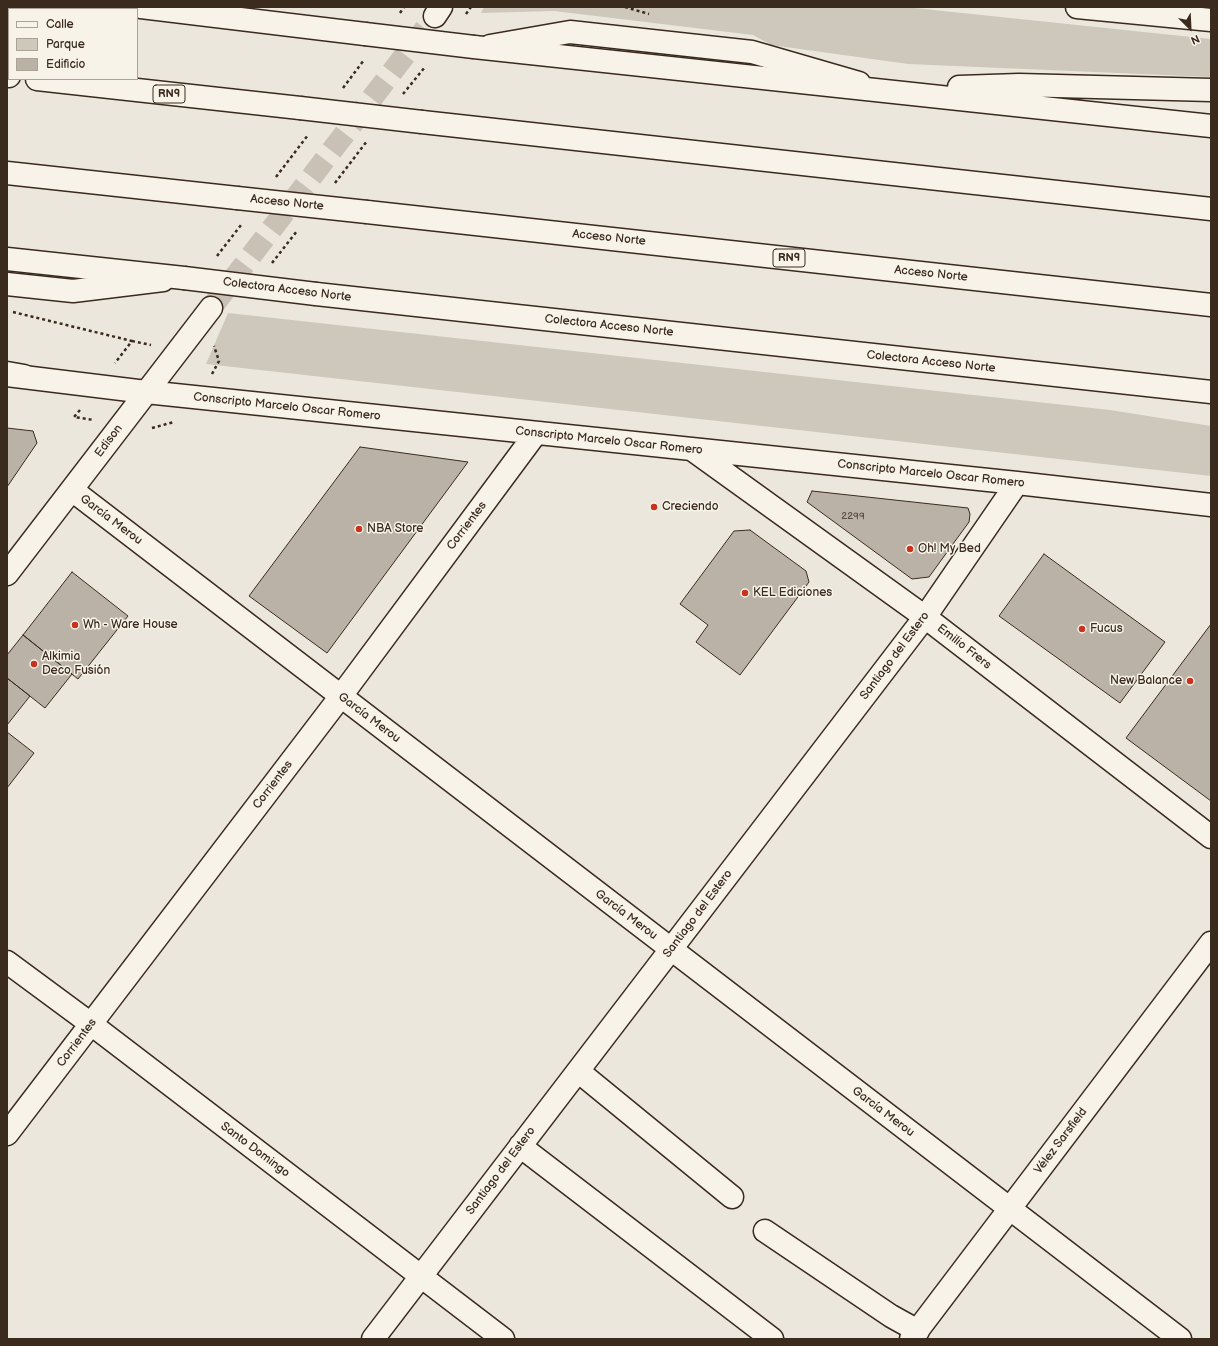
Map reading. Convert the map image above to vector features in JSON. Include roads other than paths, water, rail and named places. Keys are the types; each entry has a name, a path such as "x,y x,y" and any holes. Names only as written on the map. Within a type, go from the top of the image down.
{"main road":[{"path":"141,7 477,47 1211,126"},
{"path":"1077,7 1211,20"},
{"name":"RN9","path":"47,80 1211,209"},
{"path":"885,90 1019,85 1211,90"},
{"name":"Acceso Norte","path":"7,173 1211,305"},
{"name":"Colectora Acceso Norte","path":"7,259 1211,392"},
{"path":"7,284 73,292 181,278"},
{"name":"Edison","path":"7,574 211,308"},
{"name":"Conscripto Marcelo Oscar Romero","path":"13,375 146,392 1017,483 1211,505"},
{"path":"1120,382 1211,407"},
{"name":"Corrientes","path":"7,1134 341,696 536,433"},
{"name":"Emilio Frers","path":"693,449 925,617 1211,838"},
{"name":"Santiago del Estero","path":"373,1339 925,617 1017,483"},
{"name":"García Merou","path":"72,490 1180,1339"},
{"name":"Vélez Sarsfield","path":"914,1335 1211,943"},
{"name":"Santo Domingo","path":"7,962 91,1024 503,1339"},
{"path":"578,1071 732,1197"},
{"path":"520,1146 772,1339"},
{"path":"765,1231 891,1316 914,1335"}],"tunnel":[{"path":"211,308 435,16"}],"place":[{"name":"Creciendo","path":"654,507"},
{"name":"NBA Store","path":"359,529"},
{"name":"Oh! My Bed","path":"910,549"},
{"name":"KEL Ediciones","path":"745,593"},
{"name":"Wh - Ware House","path":"75,625"},
{"name":"Fucus","path":"1082,629"},
{"name":"Alkimia Deco Fusión","path":"34,664"},
{"name":"New Balance","path":"1190,681"}]}
